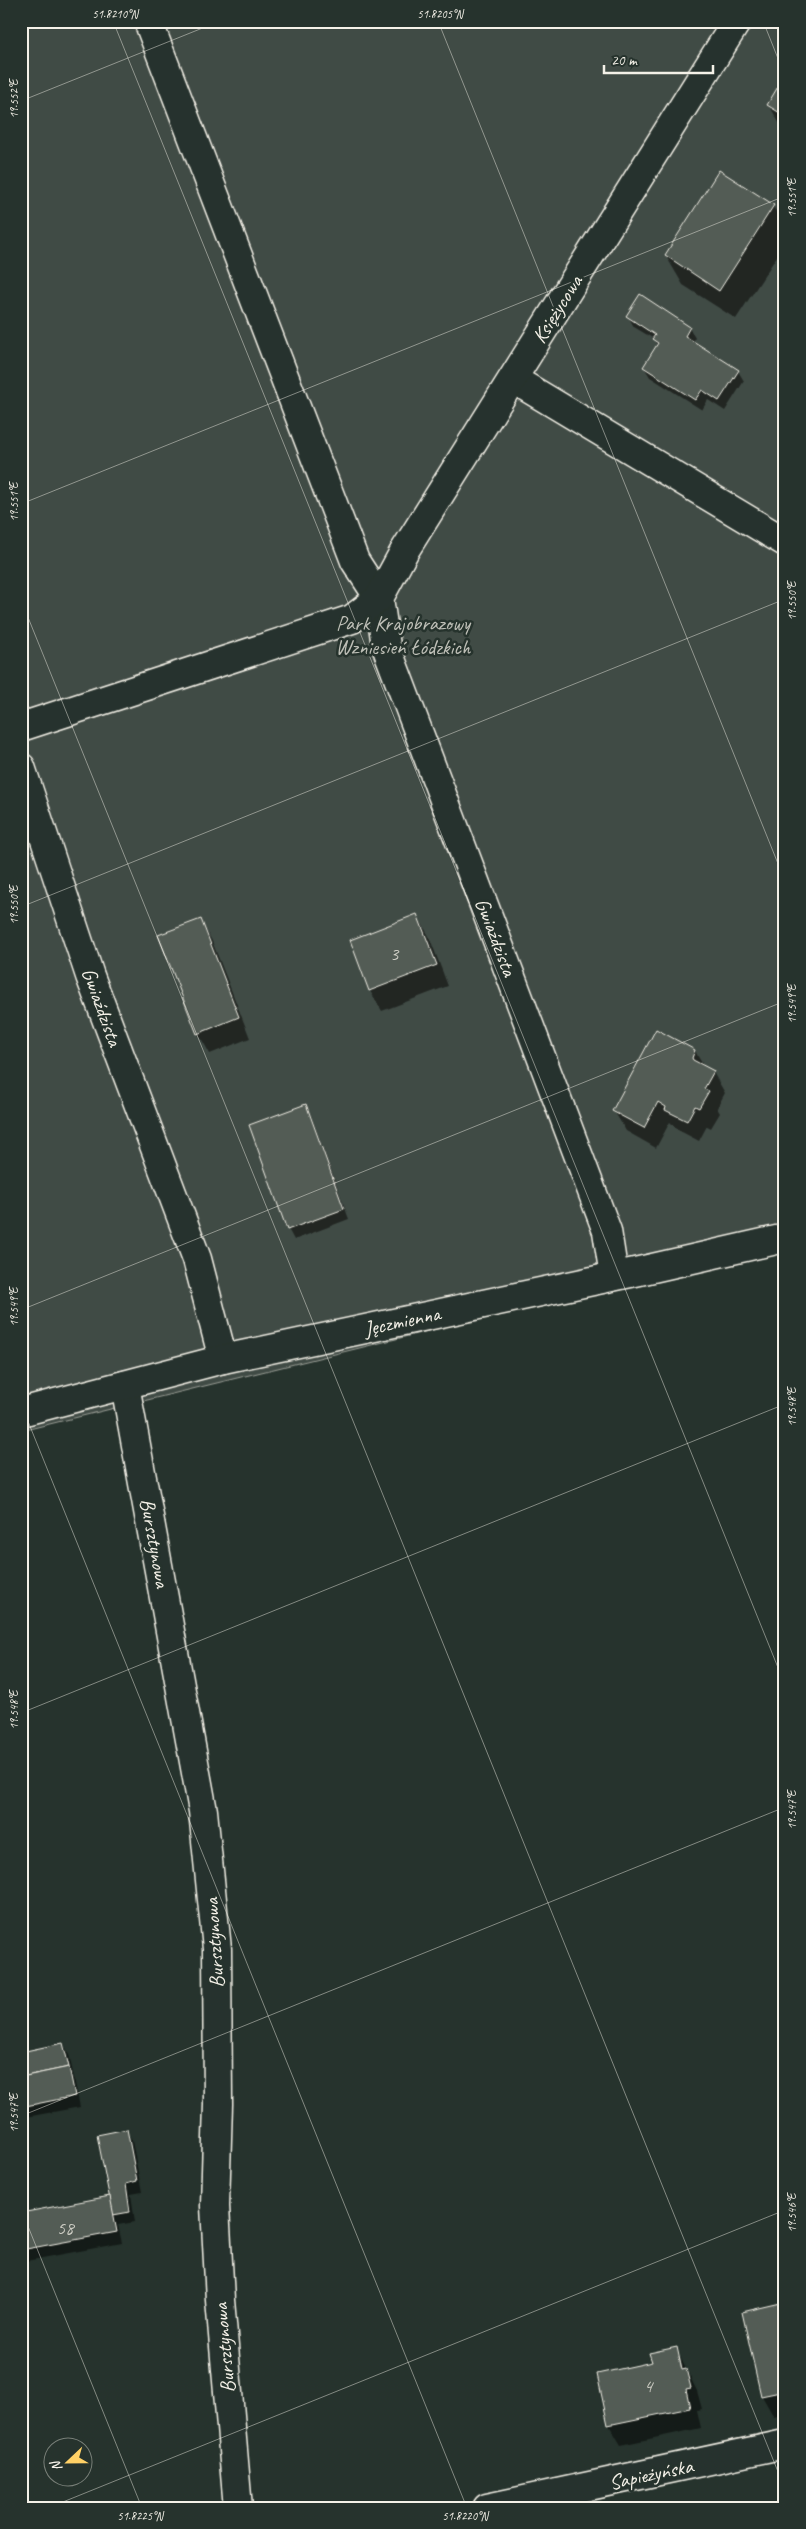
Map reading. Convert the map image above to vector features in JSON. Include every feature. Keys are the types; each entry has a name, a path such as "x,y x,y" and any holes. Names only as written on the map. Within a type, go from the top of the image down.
{"street":[{"path":"21,727 352,619 379,598 355,561 148,21"},
{"name":"Księżycowa","path":"379,598 405,550 737,21"},
{"path":"513,379 785,542"},
{"name":"Gwiaździsta","path":"379,598 386,646 607,1231 614,1276"},
{"name":"Gwiaździsta","path":"21,767 90,976 197,1259 223,1359"},
{"name":"Jęczmienna","path":"21,1412 223,1359 785,1238"},
{"name":"Bursztynowa","path":"125,1385 202,1811 217,1949 218,2104 215,2206 220,2300 238,2508"},
{"name":"Sapieżyńska","path":"487,2508 785,2444"}],"green space":[{"name":"Park Krajobrazowy Wzniesień Łódzkich","path":"21,21 785,21 785,1248 555,1300 21,1431"}],"building":[{"path":"785,75 785,116 767,105"},
{"path":"719,170 774,205 719,291 665,255"},
{"path":"640,294 690,327 685,336 739,370 719,401 702,390 695,400 643,367 658,343 652,339 655,335 626,316"},
{"path":"417,914 437,965 369,991 350,940"},
{"path":"201,919 239,1017 197,1034 158,935"},
{"path":"656,1029 695,1050 693,1060 714,1071 704,1089 709,1091 699,1108 695,1106 687,1121 665,1110 666,1107 658,1102 644,1128 612,1111"},
{"path":"306,1104 344,1209 287,1230 249,1125"},
{"path":"63,2043 69,2067 21,2077 21,2052"},
{"path":"69,2067 75,2096 21,2107 21,2077"},
{"path":"127,2129 137,2181 126,2184 130,2212 113,2215 97,2135"},
{"path":"110,2196 117,2232 21,2250 21,2213"},
{"path":"785,2302 785,2391 761,2396 742,2312"},
{"path":"677,2347 682,2370 686,2369 691,2388 686,2389 690,2408 608,2425 597,2374 652,2362 649,2353"}]}
